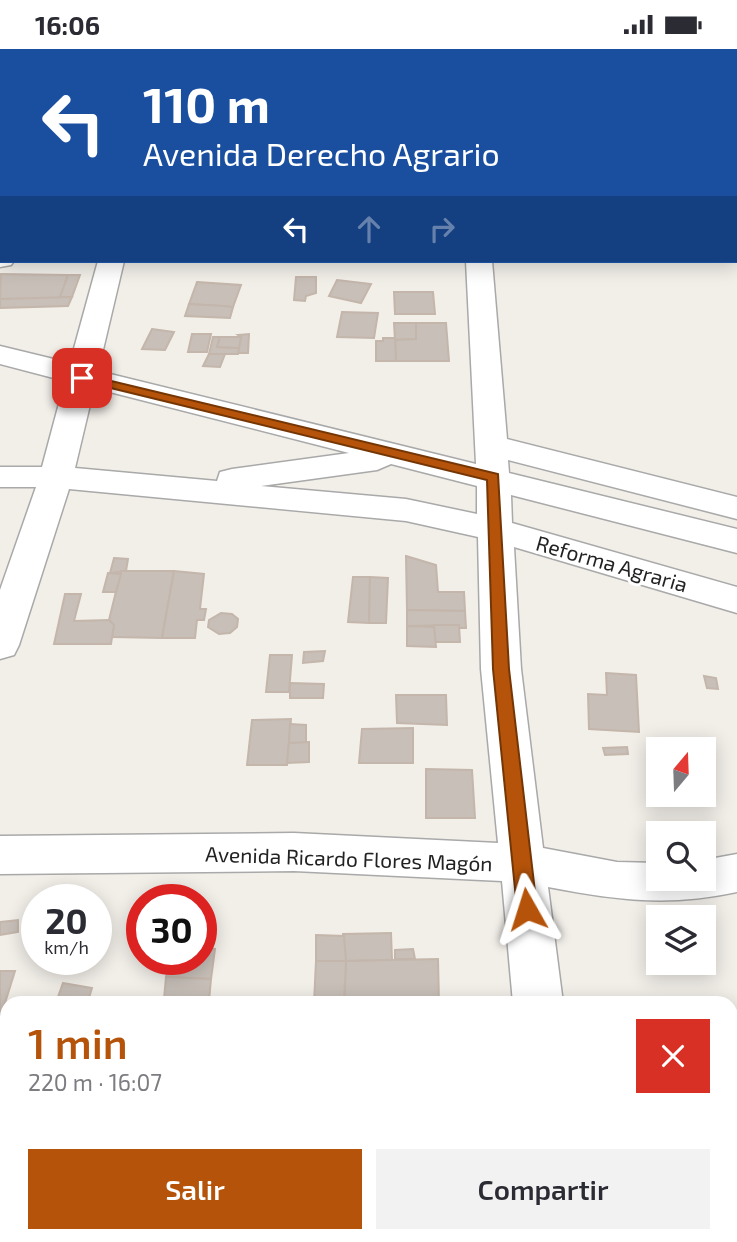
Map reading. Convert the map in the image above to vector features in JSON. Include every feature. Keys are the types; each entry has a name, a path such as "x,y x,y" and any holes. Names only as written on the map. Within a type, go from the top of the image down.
{"street":[{"path":"0,645 56,477 111,263"},
{"path":"479,263 496,530 501,669 537,996"},
{"path":"0,355 399,457 493,477 737,541"},
{"path":"490,445 737,507"},
{"path":"0,477 56,477 171,488 399,457"},
{"name":"Reforma Agraria","path":"171,488 406,510 496,530 737,600"},
{"name":"Avenida Ricardo Flores Magón","path":"0,855 294,852 522,863 617,881 663,883 703,880 737,873"}],"building":[{"path":"1,274 68,275 60,299 0,299"},
{"path":"68,275 80,275 72,297 60,297"},
{"path":"296,277 316,277 316,293 306,296 305,301 294,300"},
{"path":"337,280 371,284 361,303 329,296"},
{"path":"197,282 241,285 233,307 189,304"},
{"path":"394,292 433,292 435,314 395,314"},
{"path":"72,297 68,306 0,308 0,299"},
{"path":"189,304 233,307 230,318 185,316"},
{"path":"342,312 378,313 374,338 337,337"},
{"path":"394,323 416,323 416,339 395,340"},
{"path":"416,323 446,323 449,361 396,361 395,340 416,339"},
{"path":"152,329 174,332 165,350 142,349"},
{"path":"192,334 211,334 207,352 188,352"},
{"path":"249,334 248,353 238,353 241,337 238,335"},
{"path":"213,337 220,337 217,347 239,348 238,354 209,354"},
{"path":"220,337 241,337 239,348 217,347"},
{"path":"383,338 395,338 396,361 376,361 376,341 383,341"},
{"path":"209,354 225,354 220,367 203,366"},
{"path":"406,556 436,565 438,592 464,592 465,611 407,610"},
{"path":"114,558 128,559 126,571 110,573"},
{"path":"121,571 174,571 162,638 112,637 114,625 109,620"},
{"path":"174,571 204,574 200,609 206,609 204,620 197,620 195,638 162,638"},
{"path":"108,573 121,574 116,592 103,592"},
{"path":"353,577 370,577 369,623 348,622"},
{"path":"370,577 388,578 386,623 369,623"},
{"path":"65,594 81,594 74,621 109,620 114,625 111,644 54,644"},
{"path":"407,610 465,611 466,628 459,628 459,625 407,626"},
{"path":"221,613 232,614 238,619 237,627 230,633 219,634 208,627 209,620"},
{"path":"434,625 459,625 460,642 435,642"},
{"path":"407,626 434,627 436,647 407,646"},
{"path":"325,651 323,661 303,663 304,652"},
{"path":"270,655 292,655 289,692 266,692"},
{"path":"606,673 636,675 639,732 589,729 588,694 607,695"},
{"path":"704,676 716,678 718,689 707,688"},
{"path":"290,683 324,684 323,698 290,698"},
{"path":"396,695 446,695 447,725 397,723"},
{"path":"291,719 287,765 247,765 252,720"},
{"path":"290,724 306,725 306,743 289,743"},
{"path":"413,728 413,763 359,763 362,729"},
{"path":"309,742 309,762 287,763 289,743"},
{"path":"627,747 628,754 605,755 603,748"},
{"path":"426,769 472,770 475,818 426,818"},
{"path":"18,920 18,932 0,935 0,922"},
{"path":"391,933 392,960 346,961 343,934"},
{"path":"316,935 344,936 346,961 316,961"},
{"path":"413,949 415,959 395,959 395,950"},
{"path":"438,959 439,996 344,996 346,961"},
{"path":"316,961 346,961 344,996 314,996"},
{"path":"0,971 15,971 7,996 0,996"},
{"path":"166,975 212,975 211,979"},
{"path":"166,977 211,979 209,996 164,996"},
{"path":"63,983 92,988 90,996 58,996"}],"route":[{"path":"82,378 399,457 493,477 501,669 527,909"}]}
